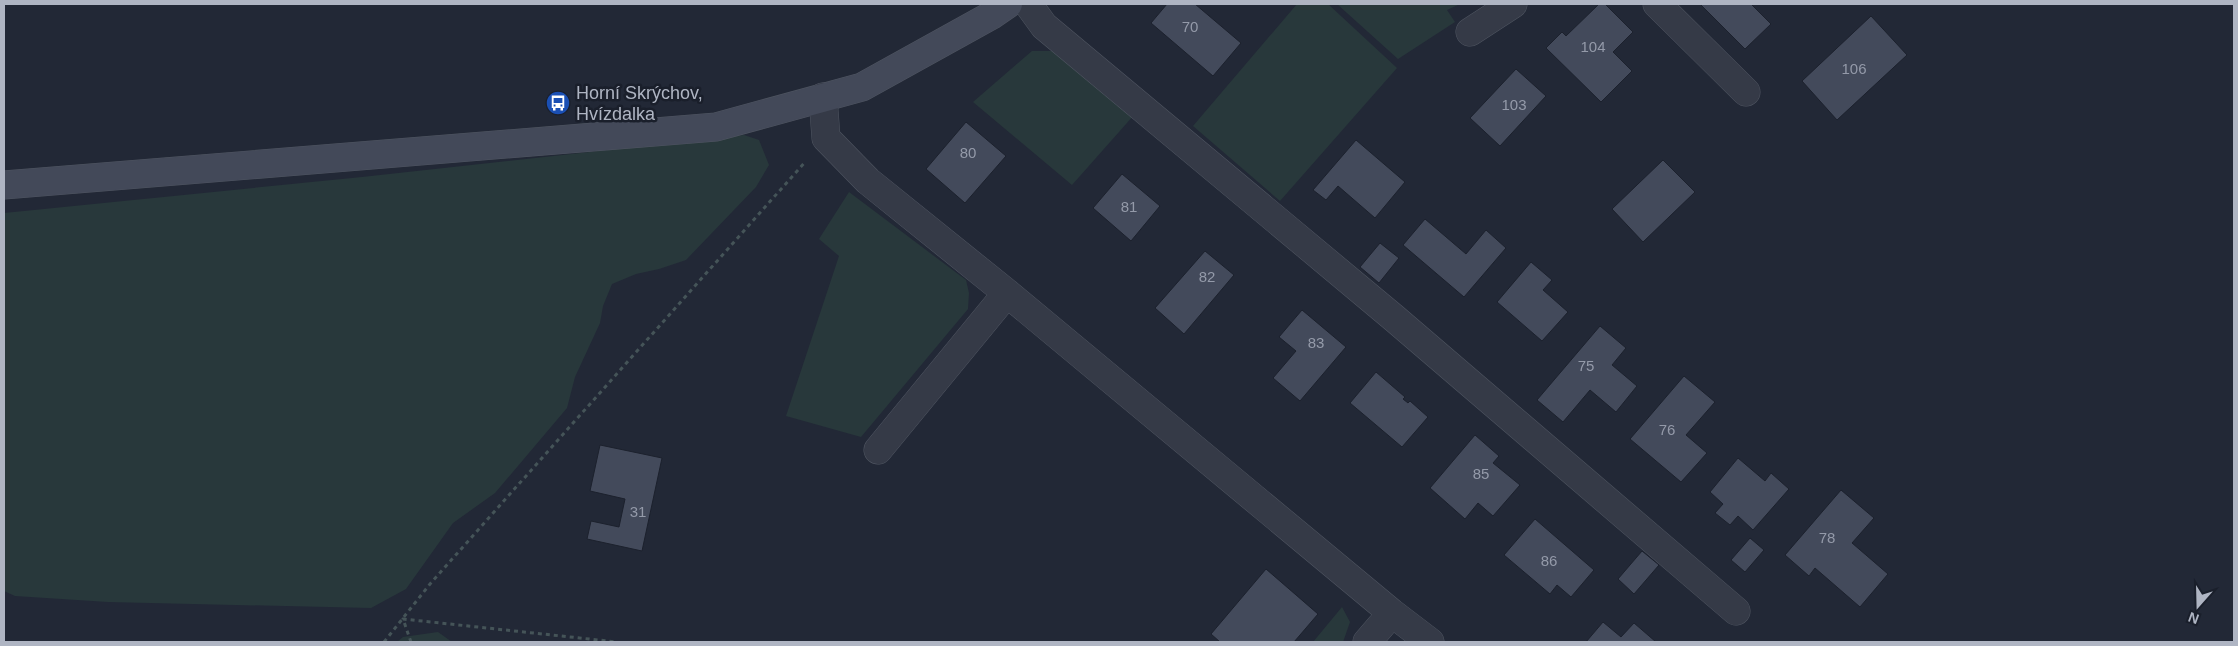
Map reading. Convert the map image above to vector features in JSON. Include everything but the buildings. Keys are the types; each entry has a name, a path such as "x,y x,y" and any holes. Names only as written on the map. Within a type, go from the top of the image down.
{"street":[{"path":"4,185 716,128 862,86 992,15 1008,4"},
{"path":"1028,4 1044,26 1394,318 1736,611"},
{"path":"1470,32 1512,4"},
{"path":"1656,4 1746,92"},
{"path":"823,97 826,138 868,182 1007,293 1392,613 1430,642"},
{"path":"878,450 1007,293"},
{"path":"1367,642 1392,613"}],"path":[{"path":"384,642 430,584 826,138"},
{"path":"403,619 411,642"},
{"path":"403,619 617,642"}],"shaded area":[{"path":"1297,4 1328,4 1397,68 1280,201 1193,126"},
{"path":"1337,4 1460,4 1447,10 1455,22 1398,59"},
{"path":"1032,51 1056,51 1134,115 1072,185 973,102"},
{"path":"744,135 759,140 769,165 756,187 686,260 636,274 612,284 603,306 600,323 575,377 567,408 495,493 453,523 406,589 371,608 108,602 15,596 4,591 4,213 362,177"},
{"path":"849,192 966,280 969,293 968,309 861,437 786,416 839,256 819,239"},
{"path":"1342,607 1350,622 1343,642 1313,642"},
{"path":"438,632 452,642 397,642 403,637"}],"place":[{"name":"Horní Skrýchov, Hvízdalka","path":"558,103"}]}
